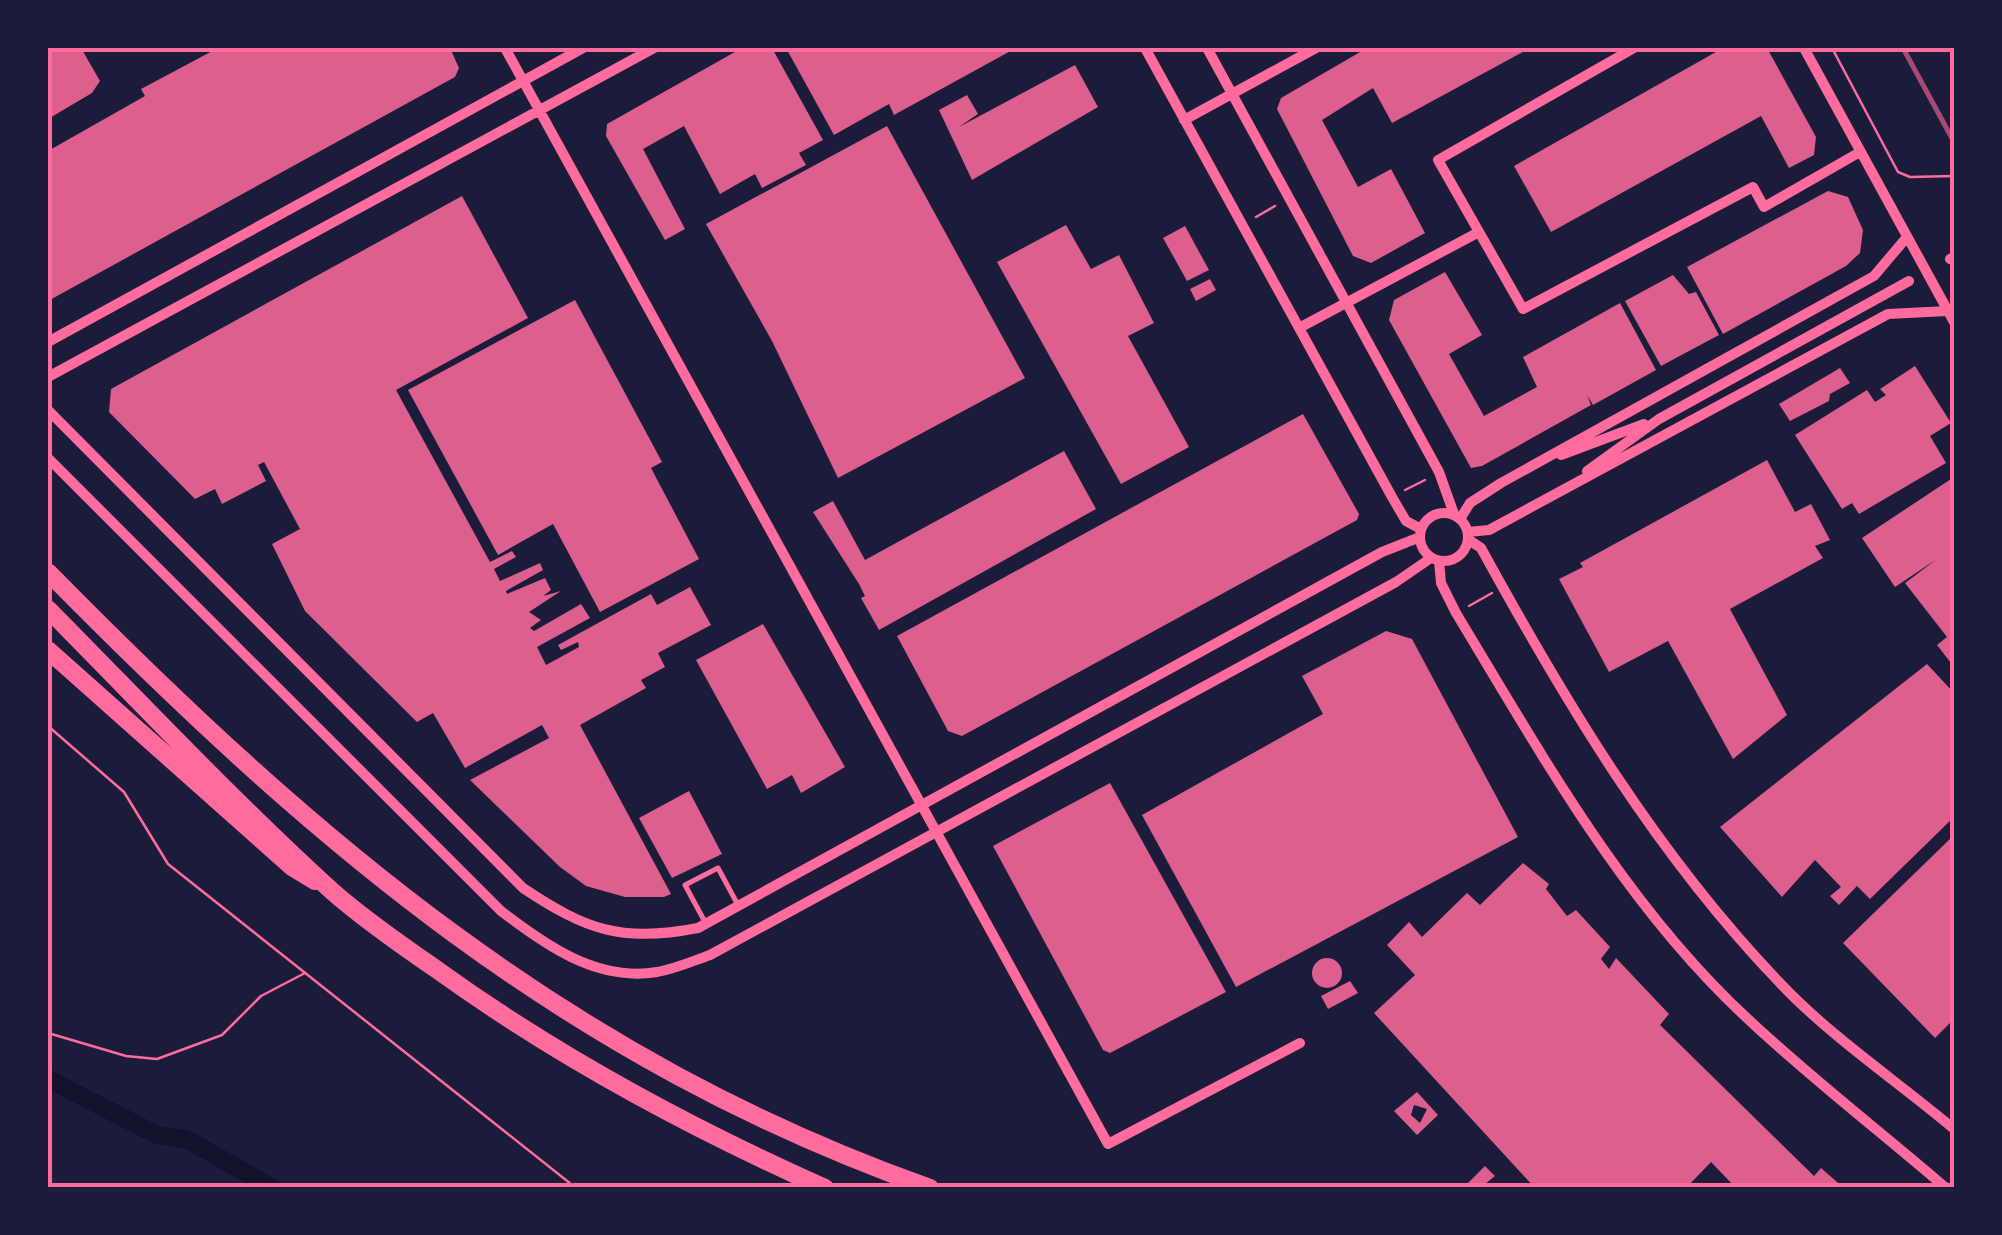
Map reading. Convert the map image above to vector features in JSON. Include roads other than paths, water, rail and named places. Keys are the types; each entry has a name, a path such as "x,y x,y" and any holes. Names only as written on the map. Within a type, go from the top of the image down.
{"highway":[{"path":"48,572 226,748 386,886 506,974 626,1049 757,1117 930,1188"},
{"path":"48,609 333,892"},
{"path":"48,650 292,867 333,892 481,1002 602,1078 735,1148 825,1188"}],"street":[{"path":"505,48 1108,1144 1300,1043"},
{"path":"48,342 583,48"},
{"path":"48,376 654,48"},
{"path":"1145,48 1392,498 1420,533 1435,560 1456,613 1579,817 1654,914 1746,1018 1946,1188"},
{"path":"1207,48 1439,472 1457,517 1481,548 1626,796 1692,882 1782,986 1954,1129"},
{"path":"1184,120 1316,48"},
{"path":"1634,48 1438,160 1523,310 1753,187 1764,207 1860,152"},
{"path":"1804,48 1954,322"},
{"path":"1299,328 1479,232"},
{"path":"1457,517 1470,503 1530,466 1874,276 1907,237"},
{"path":"1549,498 1659,419 1910,281"},
{"path":"48,458 501,911 554,952 601,968 655,972 710,955 1435,560 1455,559 1468,536 1489,530 1888,314 1947,311"},
{"path":"48,410 523,888 602,932 655,936 701,926 1420,533 1438,513 1457,517"},
{"path":"1530,466 1659,419"}],"lane":[{"path":"701,926 685,885 718,868 738,905"}],"waterway":[{"path":"48,1079 157,1135 186,1139 273,1188"}],"railway":[{"path":"1903,48 1954,142"}]}
